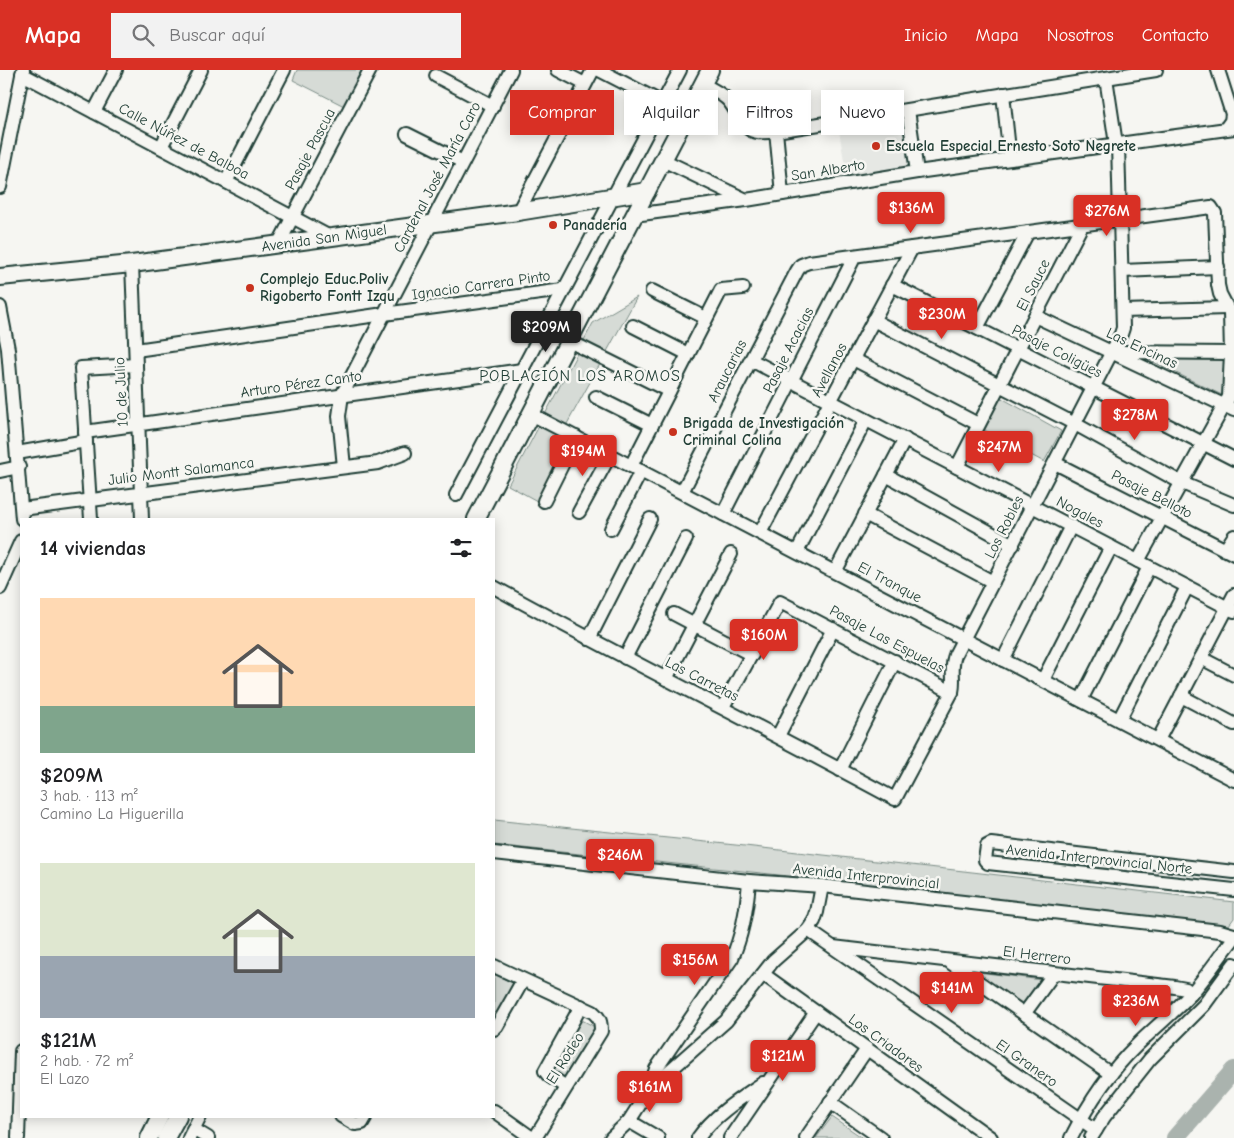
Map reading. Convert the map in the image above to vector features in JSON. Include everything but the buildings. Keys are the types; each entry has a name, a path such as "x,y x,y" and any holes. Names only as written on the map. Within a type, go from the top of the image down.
{"main road":[{"path":"477,518 706,77"},
{"name":"Avenida San Miguel","path":"0,277 132,264 518,212 647,191"},
{"path":"149,1138 159,1118"},
{"path":"166,1138 177,1118"}],"street":[{"path":"94,112 116,70"},
{"path":"161,147 201,70"},
{"path":"226,182 284,70"},
{"name":"Pasaje Pascua","path":"280,244 370,70"},
{"name":"Cardenal José María Caro","path":"344,467 339,416 342,395 511,70"},
{"path":"558,70 585,84"},
{"path":"518,212 593,70"},
{"path":"599,70 638,90"},
{"path":"670,90 680,70"},
{"path":"811,125 1106,78 1137,71 1156,70"},
{"path":"1218,70 1232,114 1230,128"},
{"path":"0,187 22,72"},
{"name":"Calle Núñez de Balboa","path":"22,72 330,237"},
{"path":"436,76 493,106"},
{"path":"706,77 728,102"},
{"name":"Los Robles","path":"895,799 952,692 954,686 953,661 1123,328 1117,144 1106,78"},
{"path":"1003,94 1010,159"},
{"path":"908,110 917,172"},
{"name":"San Alberto","path":"634,215 746,200 917,172 1230,128"},
{"path":"407,134 463,162"},
{"path":"456,495 646,135"},
{"path":"776,135 782,194"},
{"path":"663,160 746,200"},
{"path":"855,256 1211,207 1215,213 1220,294 1230,313 1229,408 1204,443 1162,518 1144,564 1081,700"},
{"name":"El Sauce","path":"956,467 1082,224"},
{"path":"977,328 1028,232"},
{"name":"Avellanos","path":"760,533 912,248"},
{"name":"Araucarias","path":"682,492 801,265 809,262 855,256"},
{"name":"Pasaje Acacias","path":"722,514 855,256"},
{"name":"10 de Julio","path":"132,264 142,518"},
{"path":"1122,271 1218,267"},
{"name":"Pasaje Coligües","path":"892,285 1234,459"},
{"path":"611,529 652,425 721,290 743,288"},
{"name":"Ignacio Carrera Pinto","path":"136,350 563,290"},
{"path":"652,292 706,318"},
{"path":"0,307 8,349 22,514"},
{"path":"1123,311 1227,308"},
{"name":"Las Encinas","path":"1035,316 1229,408"},
{"path":"874,320 1075,424 1182,483 1234,505"},
{"path":"633,326 688,354"},
{"path":"569,341 670,391"},
{"path":"1112,352 1231,353"},
{"path":"853,359 978,424"},
{"name":"Nogales","path":"751,360 1231,609"},
{"path":"91,518 81,368 136,365"},
{"name":"Arturo Pérez Canto","path":"17,452 139,423 522,370"},
{"path":"596,397 652,425"},
{"name":"El Tranque","path":"531,414 1234,780"},
{"path":"797,552 866,420"},
{"path":"544,500 576,437"},
{"path":"835,572 905,440"},
{"name":"Julio Montt Salamanca","path":"22,514 89,500 141,492 378,463 405,453"},
{"path":"579,512 610,455"},
{"name":"Pasaje Belloto","path":"1055,463 1230,552"},
{"path":"0,471 19,467"},
{"path":"886,475 1013,545"},
{"path":"865,514 993,582"},
{"path":"589,639 650,519"},
{"path":"1004,660 1071,526"},
{"path":"1230,552 1234,536"},
{"path":"625,658 686,539"},
{"path":"0,588 20,543"},
{"path":"1043,680 1111,547"},
{"path":"666,679 731,554"},
{"path":"1119,720 1187,587"},
{"name":"Las Carretas","path":"495,588 589,639 723,707 895,799"},
{"path":"1158,740 1201,658 1231,609 1234,595"},
{"name":"Pasaje Las Espuelas","path":"752,655 780,602 952,692"},
{"path":"674,614 752,655 723,707"},
{"path":"778,736 833,629"},
{"path":"1201,658 1234,675"},
{"path":"840,770 894,662"},
{"path":"1181,696 1234,724"},
{"name":"Avenida Interprovincial Norte","path":"1234,872 991,844 987,846 985,860 988,863 1234,890"},
{"name":"Avenida Interprovincial","path":"495,853 749,881 822,886 1220,931 1234,936"},
{"path":"611,1138 629,1121 649,1090 656,1069 735,952 744,924 749,881"},
{"path":"649,1090 726,1021 779,955 808,930 818,912 822,886"},
{"name":"El Granero","path":"808,930 1080,1120 1093,1134"},
{"path":"1071,1138 1091,1101 1111,1074 1136,1046 1191,994 1217,962 1234,936"},
{"name":"El Herrero","path":"833,947 1175,987 1186,989 1191,994"},
{"path":"868,972 870,962 877,953"},
{"path":"948,961 1111,1074"},
{"path":"1093,1134 1150,1059 1204,1005 1234,964"},
{"name":"El Rodeo","path":"495,966 581,1006 600,1017 601,1031 534,1138"},
{"path":"1024,1014 1054,973"},
{"name":"Los Criadores","path":"764,974 991,1138"},
{"path":"495,1028 523,980"},
{"path":"566,1087 545,1071 581,1006"},
{"path":"730,1138 816,1012"},
{"path":"806,1138 867,1049"},
{"path":"698,1138 716,1119 770,1078"},
{"path":"18,1138 20,1080"},
{"path":"830,1102 881,1138"},
{"path":"495,1112 534,1138"},
{"path":"199,1118 191,1134 208,1138"},
{"path":"344,1118 355,1124 362,1123 365,1118"},
{"path":"624,1138 629,1121"},
{"path":"629,1121 658,1138"}],"shaded area":[{"path":"297,70 360,70 368,74 350,109 293,80"},
{"name":"Escuela Especial Ernesto Soto Negrete","path":"904,114 913,169 847,179 840,135 904,135"},
{"path":"637,297 562,433 568,439 537,501 508,485 593,323"},
{"path":"1227,358 1226,397 1147,359"},
{"path":"998,396 1061,431 1044,462 981,428"},
{"path":"495,820 745,846 1234,902 1234,918 1229,925 495,845"},
{"path":"970,971 1042,980 1024,1005"},
{"path":"495,974 513,983 495,1019"},
{"path":"580,1019 595,1027 564,1077 551,1070"},
{"path":"832,1117 863,1138 816,1138"}],"waterway":[{"path":"1175,1138 1234,1070"}],"place":[{"name":"Escuela Especial Ernesto Soto Negrete","path":"876,146"},
{"name":"Panadería","path":"553,225"},
{"name":"Complejo Educ.Poliv Rigoberto Fontt Izqu","path":"250,288"},
{"name":"Brigada de Investigación Criminal Colina","path":"673,432"}],"district":[{"name":"POBLACIÓN LOS AROMOS","path":"580,375"}]}
